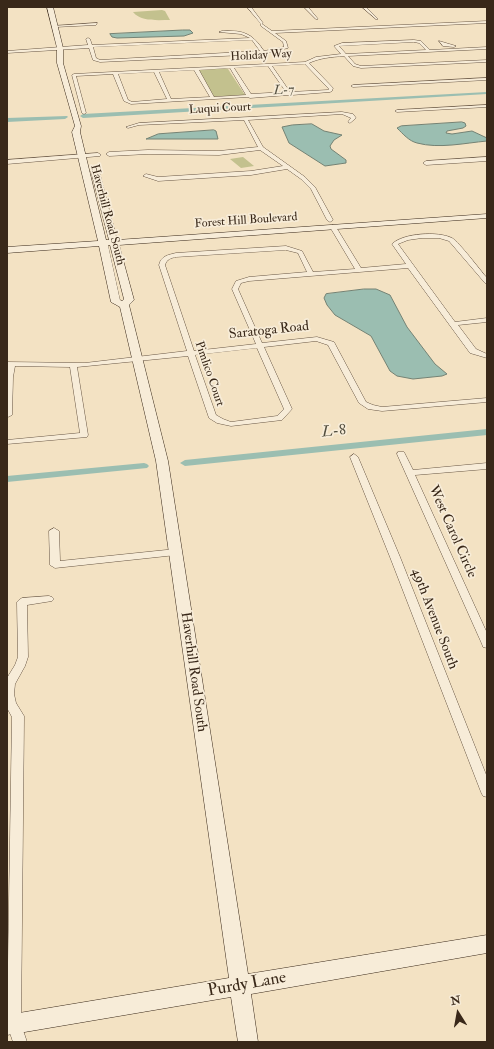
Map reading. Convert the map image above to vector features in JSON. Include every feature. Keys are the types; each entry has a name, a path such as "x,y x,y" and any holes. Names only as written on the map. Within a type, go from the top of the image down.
{"street":[{"name":"Haverhill Road South","path":"50,7 60,48 60,63 78,126 76,132 91,154 114,239 129,300 124,305"},
{"path":"88,39 96,60 263,53 279,51 286,47 286,44 262,24 249,7"},
{"path":"306,7 317,18"},
{"path":"364,7 376,18"},
{"path":"270,32 487,22"},
{"path":"55,26 96,24"},
{"path":"221,32 242,32 248,34 254,39 263,53"},
{"path":"7,52 52,50 90,46 254,39"},
{"path":"235,40 243,54"},
{"path":"428,51 420,42 411,40 336,45 344,56 354,65 361,67 487,61"},
{"path":"200,41 206,55"},
{"path":"440,42 444,45 453,46 487,44"},
{"path":"164,43 169,57"},
{"path":"128,45 132,59"},
{"name":"Holiday Way","path":"84,113 74,75 306,63 319,58 487,48"},
{"path":"115,73 126,101 129,103 290,95 330,91 331,89 306,63"},
{"path":"269,65 290,95"},
{"path":"231,67 250,97"},
{"path":"196,69 213,99"},
{"path":"156,71 170,101"},
{"path":"353,86 487,79"},
{"path":"397,111 487,106"},
{"name":"Luqui Court","path":"128,128 139,124 342,113 351,115 354,118 350,122"},
{"path":"245,118 261,148 303,178 313,188 331,224 359,270"},
{"path":"78,126 86,132"},
{"path":"109,154 148,152 213,153 261,148"},
{"name":"Haverhill Road South","path":"91,154 102,240 116,302 124,305"},
{"path":"7,162 91,154"},
{"path":"426,163 487,159"},
{"path":"146,176 158,179 251,173 287,167"},
{"path":"331,224 362,218 487,210"},
{"name":"Forest Hill Boulevard","path":"7,250 114,239 331,224 487,216"},
{"name":"Forest Hill Boulevard","path":"114,239 299,229 331,224"},
{"path":"487,282 451,240 447,238 433,236 406,238 396,242 395,246 473,351 487,356"},
{"name":"Forest Hill Boulevard","path":"7,243 102,240"},
{"name":"Pimlico Court","path":"311,274 300,252 290,248 176,255 165,259 162,265 212,416 216,419 231,424 279,418 288,409 235,289 236,284 249,279 311,274 359,270 410,266"},
{"name":"Haverhill Road South","path":"124,305 162,461 248,1042"},
{"path":"452,324 487,320"},
{"name":"Saratoga Road","path":"10,364 73,365 308,339 325,341 331,344 363,403 376,409 487,400"},
{"path":"8,415 10,364"},
{"path":"7,442 84,435 73,365"},
{"name":"West Carol Circle","path":"401,454 487,644"},
{"name":"49th Avenue South","path":"354,457 487,792"},
{"path":"410,473 487,466"},
{"path":"54,531 55,565 176,552"},
{"path":"14,1030 18,716 10,704 8,692 12,679 20,667 23,656 22,602 49,599"},
{"name":"Purdy Lane","path":"14,1030 239,987 487,944"}],"shaded area":[{"path":"165,11 170,20 145,19 133,12"},
{"path":"190,30 193,33 184,36 117,38 112,37 110,34"},
{"path":"228,69 245,95 214,97 199,70"},
{"path":"465,123 466,126 447,131 446,133 452,134 472,131 487,138 487,141 452,145 425,145 411,141 397,128 401,126"},
{"path":"312,124 324,131 342,135 334,140 330,146 331,149 346,160 346,163 325,166 289,143 282,127"},
{"path":"216,131 218,139 146,139 158,134"},
{"path":"243,157 254,166 241,168 230,159"},
{"path":"376,289 390,295 407,327 435,364 447,374 442,376 413,379 397,376 390,371 371,336 335,315 327,305 324,298 326,294"}],"waterway":[{"name":"L-7","path":"83,116 487,93"},
{"name":"L-7","path":"7,120 65,117"},
{"name":"L-8","path":"185,463 487,432"},
{"name":"L-8","path":"7,479 144,466"}]}
